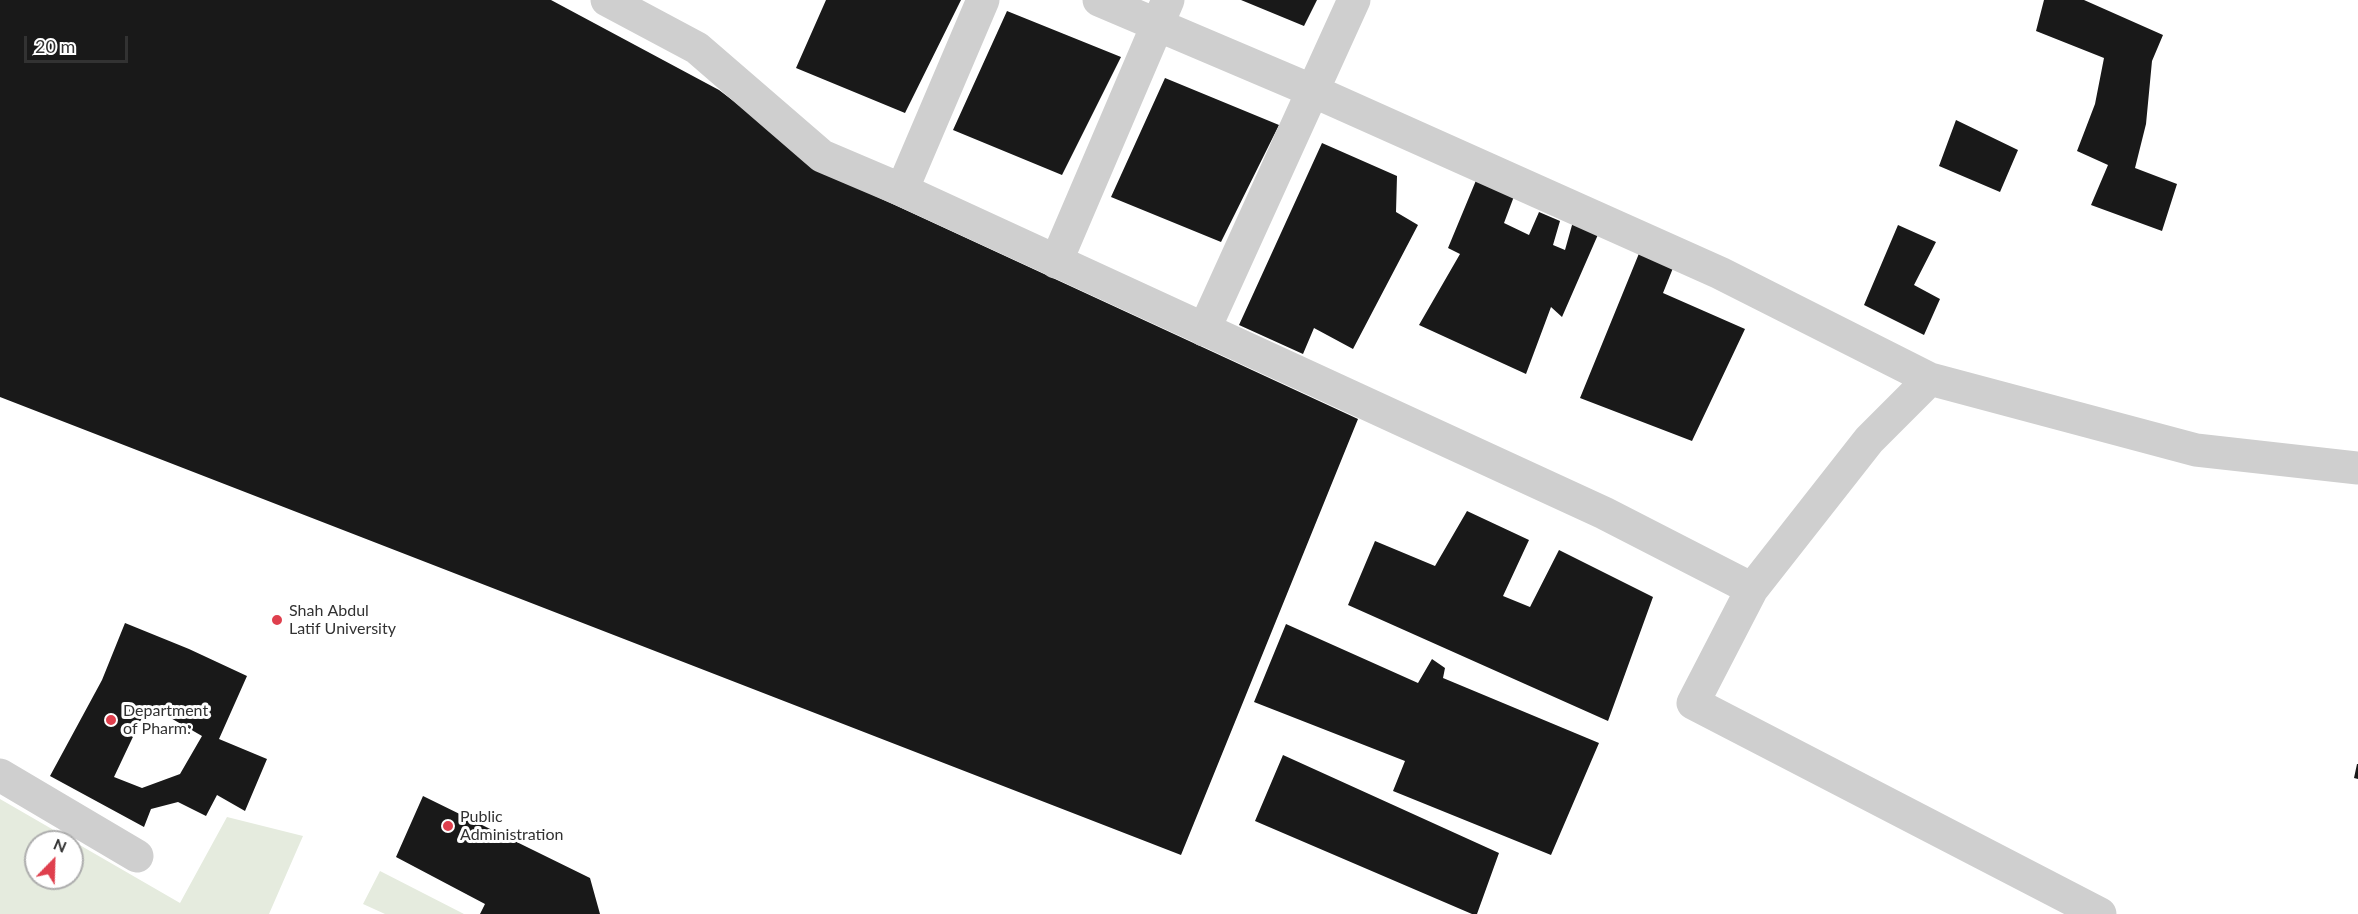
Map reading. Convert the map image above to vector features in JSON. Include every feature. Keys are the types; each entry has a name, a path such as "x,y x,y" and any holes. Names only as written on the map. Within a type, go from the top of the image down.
{"street":[{"path":"607,0 697,48 822,156 902,190 1604,513 1752,589"},
{"path":"902,190 983,0"},
{"path":"1099,0 1162,12 1313,91 1720,273 1929,379 2196,450 2358,468"},
{"path":"1204,330 1354,0"},
{"path":"1056,262 1162,12"},
{"path":"1929,379 1869,440 1752,589 1693,703 2100,914"},
{"path":"0,775 137,856"}],"shaded area":[{"path":"0,799 54,830 24,830 24,890 84,890 84,848 180,903 227,817 303,836 269,914 0,914"},
{"path":"380,871 464,914 385,914 363,904"}],"building":[{"path":"0,0 551,0 719,90 832,176 1358,419 1181,855 0,397"},
{"path":"826,0 961,0 905,113 796,68"},
{"path":"1241,0 1317,0 1304,26"},
{"path":"2044,0 2084,0 2163,35 2152,61 2146,124 2135,168 2177,184 2162,231 2091,205 2108,165 2077,151 2095,104 2104,58 2036,31"},
{"path":"1007,11 1121,57 1062,175 953,130"},
{"path":"1165,78 1279,125 1221,242 1111,197"},
{"path":"1956,120 2018,150 2000,192 1939,166"},
{"path":"1322,143 1397,176 1396,212 1418,225 1353,349 1314,328 1303,354 1239,325"},
{"path":"1482,166 1519,183 1504,223 1529,235 1539,212 1560,221 1553,245 1565,250 1574,218 1600,230 1562,317 1551,307 1526,374 1419,325 1460,254 1448,248"},
{"path":"1898,225 1936,242 1914,285 1940,299 1924,335 1864,305"},
{"path":"1640,251 1675,263 1663,293 1745,329 1692,441 1580,398"},
{"path":"1467,511 1529,540 1503,596 1530,607 1559,550 1653,597 1608,721 1348,605 1375,541 1435,566"},
{"name":"Department of Pharm:","path":"125,623 247,676 219,739 267,759 245,811 217,795 206,816 178,802 151,809 144,827 50,776 102,680","holes":["148,705 202,736 180,774 142,788 114,777"]},
{"path":"1286,624 1418,683 1432,659 1445,668 1443,678 1599,743 1551,855 1393,791 1405,761 1254,702"},
{"path":"1283,755 1499,853 1477,914 1472,914 1255,821"},
{"path":"2358,764 2358,779 2354,778"},
{"name":"Public Administration","path":"423,796 590,878 600,914 480,914 485,904 396,857"}],"place":[{"name":"Shah Abdul Latif University","path":"277,620"},
{"name":"Department of Pharm:","path":"111,720"},
{"name":"Public Administration","path":"448,826"}]}
